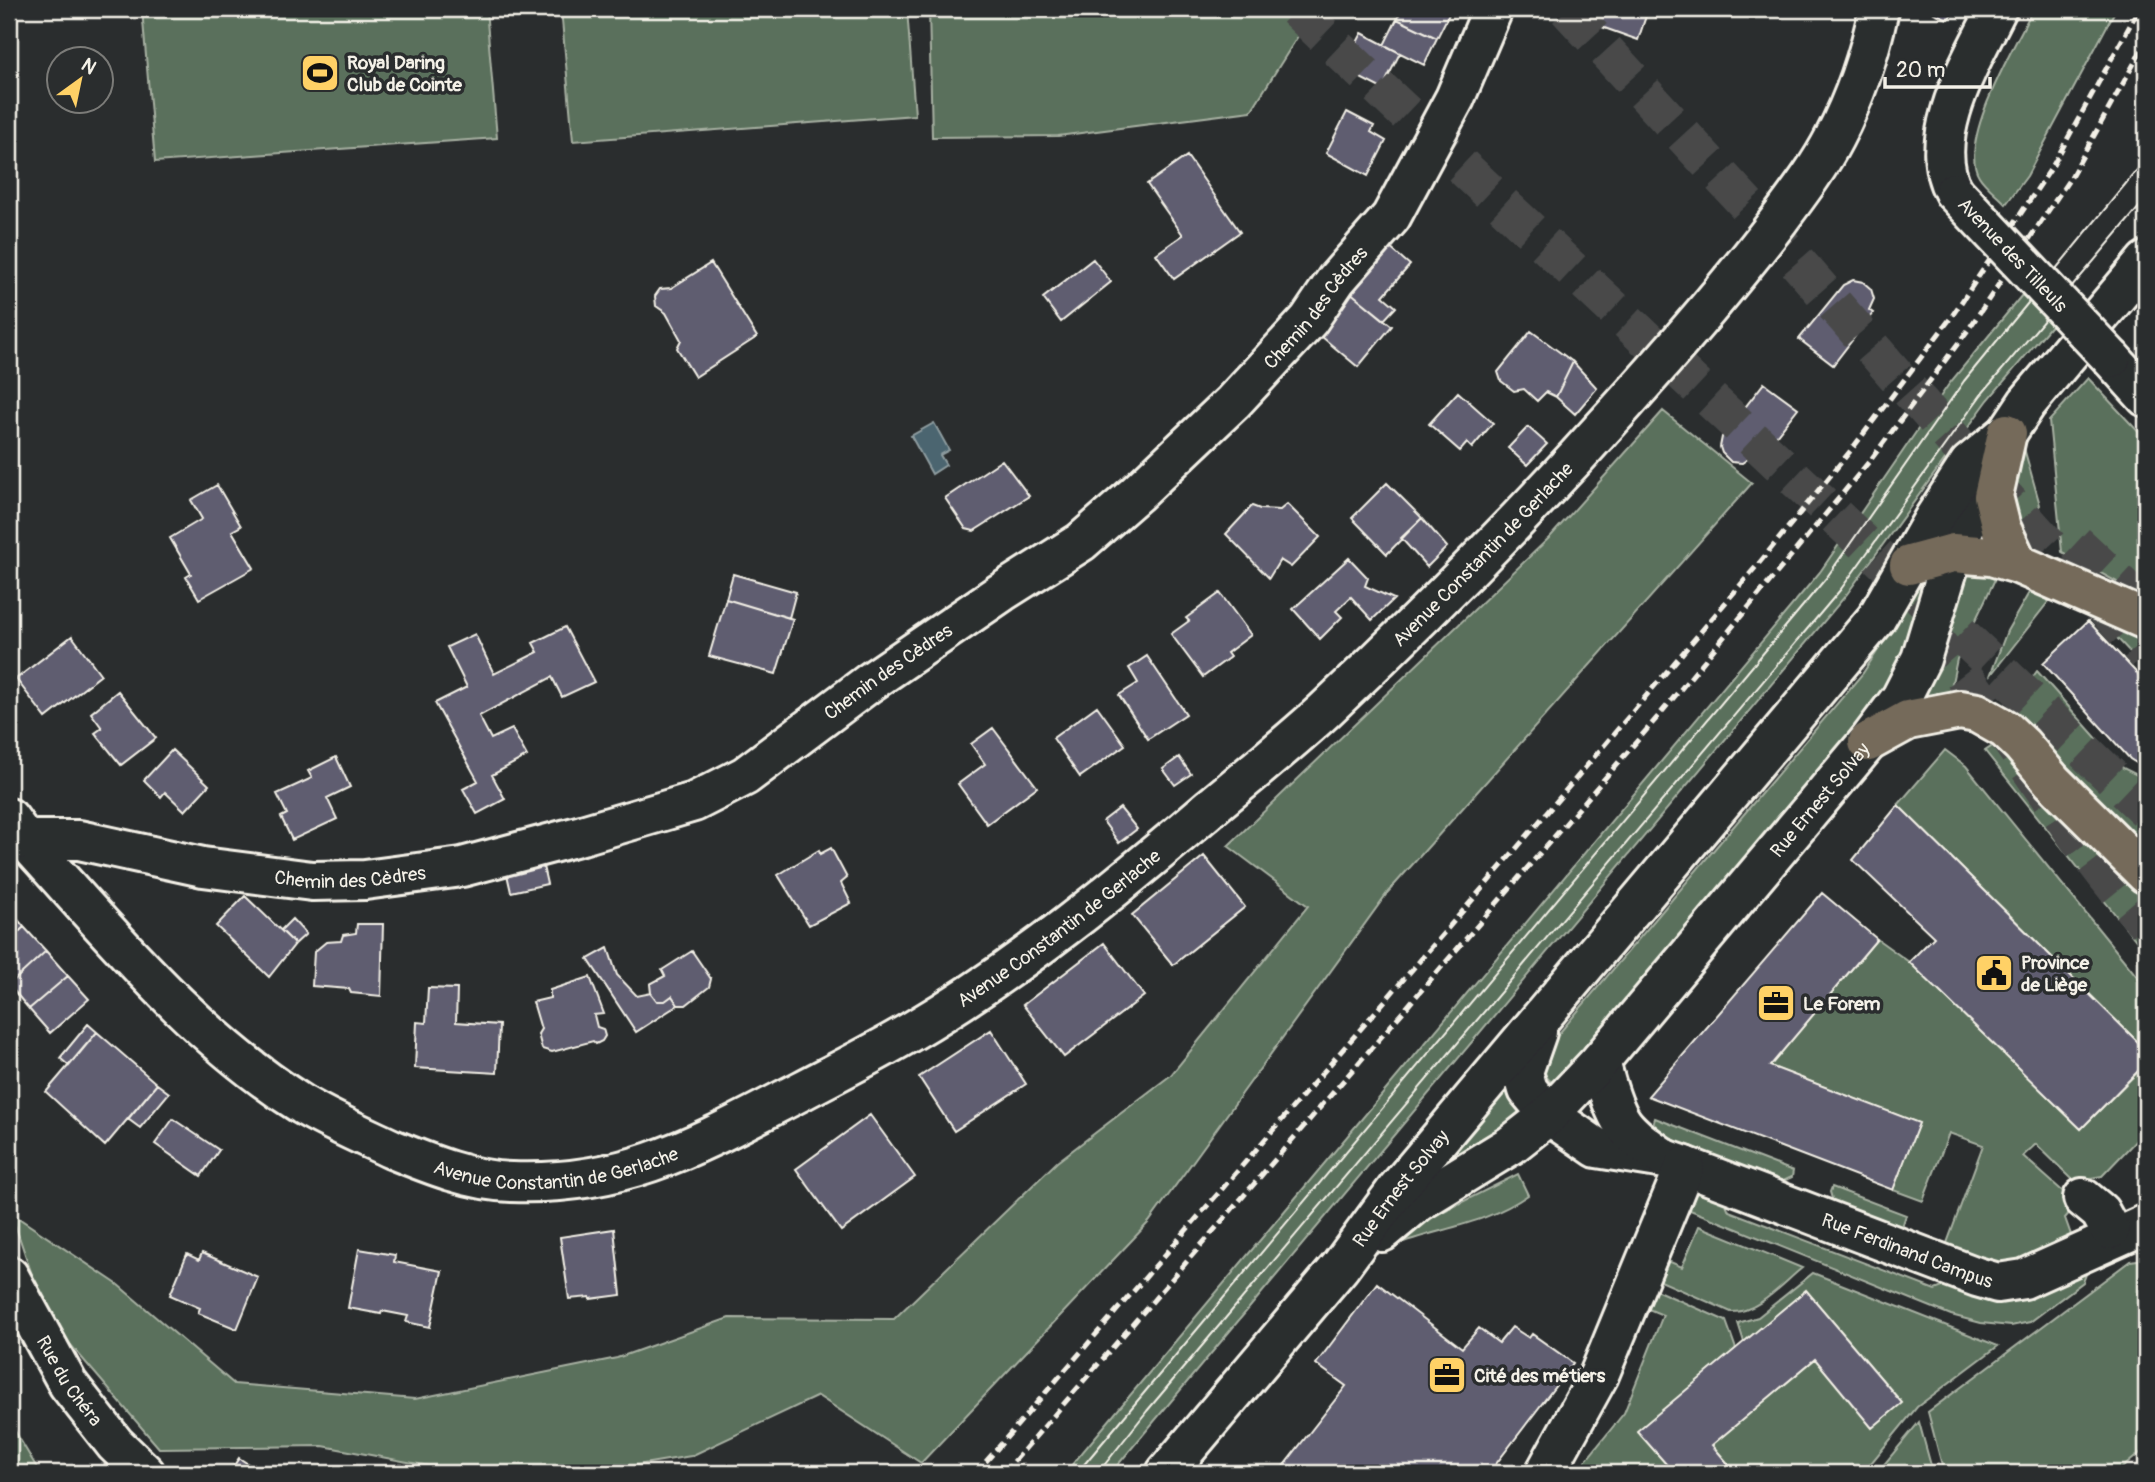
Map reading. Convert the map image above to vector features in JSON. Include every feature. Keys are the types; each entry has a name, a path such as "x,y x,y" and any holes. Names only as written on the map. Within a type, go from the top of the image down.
{"highway":[{"path":"2007,433 1993,496 2001,528 2018,564"},
{"path":"1909,565 1953,553 1991,556 2018,564 2146,620"},
{"path":"1868,742 1909,719 1960,710 1977,713 2005,729 2022,745 2052,781 2146,874"}],"street":[{"name":"Chemin des Cèdres","path":"17,829 203,867 312,881 365,880 462,867 569,839 694,802 745,776 869,683 1002,592 1081,542 1233,402 1309,320 1336,280 1391,217 1455,98 1493,9"},
{"name":"Avenue Constantin de Gerlache","path":"17,829 146,972 189,1014 244,1062 299,1102 341,1126 462,1174 504,1182 558,1182 600,1177 670,1157 911,1032 997,977 1133,874 1319,716 1486,553 1704,317 1813,173 1835,137 1866,57 1879,9"},
{"name":"Avenue des Tilleuls","path":"1997,9 1952,105 1947,126 1945,161 1954,192 2146,397"},
{"name":"Rue Ernest Solvay","path":"1340,1267 1418,1202 1511,1145 1549,1115 1600,1061 1868,742 1900,698 1921,659 1953,553 2007,433 2027,403 2146,261"},
{"name":"Rue Ernest Solvay","path":"1171,1470 1340,1267 1397,1189 1876,619 1934,518 1969,464 2007,433"},
{"name":"Rue Ernest Solvay","path":"1544,1013 1523,1072 1528,1090 1549,1115"},
{"path":"1600,1061 1621,1121 1644,1143 1675,1162"},
{"path":"1549,1115 1597,1148 1675,1162"},
{"path":"1551,1461 1599,1375 1675,1162"},
{"name":"Rue Ferdinand Campus","path":"1675,1162 1998,1283 2024,1279 2102,1219"},
{"name":"Rue du Chéra","path":"9,1276 68,1384 108,1437 145,1473"}],"green space":[{"name":"Royal Daring Club de Cointe","path":"142,9 486,9 497,138 155,162"},
{"path":"561,9 907,9 915,115 573,141"},
{"path":"929,9 1315,9 1251,111 1058,136 932,137"},
{"path":"2033,9 2116,9 2027,176 2006,204 1979,176 1974,160 1976,140 1991,92"},
{"path":"2022,295 2054,322 1988,400 1847,594 1111,1473 1065,1473 1820,572 1949,384"},
{"path":"2088,378 2146,440 2146,598 2062,552 2049,421"},
{"path":"1663,411 1752,483 1388,892 1149,1222 921,1463 818,1396 691,1456 590,1473 466,1473 323,1446 159,1448 46,1316 11,1213 117,1284 234,1384 415,1399 617,1358 729,1318 894,1319 1057,1162 1171,1075 1308,906 1228,846 1551,536"},
{"path":"2022,441 2040,505 2019,530 2008,508"},
{"path":"1958,562 1998,573 1957,659 1949,697 1918,701"},
{"path":"2034,584 2056,592 1990,676 2007,631"},
{"path":"1920,587 1925,589 1891,695 1556,1083 1550,1081 1541,1070 1550,1044 1863,673 1884,640 1902,603"},
{"path":"2088,607 2146,632 2146,669"},
{"path":"2037,671 2123,768 2146,776 2146,861 2008,712"},
{"path":"1997,743 2041,793 2146,899 2146,953 1985,751"},
{"path":"1945,750 1966,766 2144,985 2146,1050 1898,805"},
{"path":"1877,939 1909,962 2081,1129 2146,1064 2146,1130 2102,1176 2074,1181 2036,1144 2023,1156 2077,1204 2065,1218 2075,1246 2012,1272 1943,1254 1983,1145 1949,1133 1923,1201 1893,1190 1918,1123 1770,1066"},
{"path":"1503,1077 1521,1115 1462,1162 1425,1169"},
{"path":"1655,1118 1793,1171 1792,1177 1779,1183 1651,1132"},
{"path":"1518,1174 1528,1195 1512,1205 1480,1219 1395,1245 1406,1230"},
{"path":"1684,1179 1722,1194 1729,1211 1935,1290 1953,1283 2090,1264 2083,1282 2030,1322 2011,1326 1981,1323 1951,1315 1675,1204"},
{"path":"1832,1187 1906,1215 1901,1230 1834,1205 1830,1192"},
{"path":"1699,1226 1802,1268 1760,1303 1751,1308 1731,1312 1647,1275 1654,1255 1682,1267"},
{"path":"2146,1259 2146,1448 2116,1473 1944,1473 1928,1412 2130,1261"},
{"path":"1813,1273 1998,1346 1917,1407 1863,1473 1736,1473 1712,1445 1815,1359 1902,1403 1806,1291 1744,1342 1738,1323 1758,1317"},
{"path":"1642,1284 1726,1321 1736,1349 1638,1431 1674,1473 1576,1473 1624,1413 1663,1315 1634,1303"},
{"path":"9,1421 40,1473 9,1473"},
{"path":"1919,1422 1933,1473 1877,1473"}],"water":[{"path":"934,423 949,450 940,455 946,465 932,474 911,436"}],"building":[{"path":"1402,9 1451,10 1437,38 1397,19"},
{"path":"1657,9 1655,17 1647,13 1638,40 1599,26 1601,19 1583,11"},
{"path":"1932,9 1956,9 1948,19 1934,13 1936,10"},
{"path":"1397,19 1437,38 1424,65 1384,45"},
{"path":"1362,33 1400,53 1382,89 1343,69"},
{"path":"1347,112 1374,126 1371,132 1386,141 1368,176 1326,153"},
{"path":"1187,156 1240,232 1174,279 1156,254 1183,235 1147,184"},
{"path":"1389,247 1410,265 1383,296 1396,307 1384,320 1350,292"},
{"path":"1093,259 1111,282 1061,322 1043,298"},
{"path":"711,263 757,337 695,377 677,348 681,340 666,313 656,306 655,296 660,289 671,288"},
{"path":"1853,280 1863,282 1871,289 1874,299 1869,310 1873,313 1833,365 1799,339 1843,285"},
{"path":"1350,292 1392,326 1358,367 1316,332"},
{"path":"1531,331 1573,362 1556,397 1546,392 1537,401 1524,389 1514,391 1501,381 1498,372"},
{"path":"1573,362 1597,388 1575,414 1556,397"},
{"path":"1764,383 1798,408 1757,460 1752,456 1742,463 1731,462 1722,453 1722,437"},
{"path":"1458,392 1493,423 1472,448 1467,443 1460,451 1429,424"},
{"path":"1528,427 1547,444 1527,465 1508,448"},
{"path":"1002,460 1029,496 974,531 966,529 945,498"},
{"path":"1387,483 1422,518 1387,554 1352,518"},
{"path":"217,485 241,526 232,531 254,568 199,599 186,577 191,574 170,538 202,519 191,500"},
{"path":"1287,504 1320,537 1291,567 1280,560 1269,578 1226,534 1252,506 1280,510"},
{"path":"1422,518 1447,547 1427,567 1401,538"},
{"path":"1349,558 1368,578 1365,586 1394,599 1372,620 1351,597 1336,611 1342,617 1320,639 1293,609"},
{"path":"733,574 796,592 789,618 726,599"},
{"path":"1220,593 1251,635 1227,653 1230,657 1203,677 1171,634 1189,621 1186,618"},
{"path":"726,599 793,619 776,674 709,656"},
{"path":"2088,621 2146,683 2146,769 2130,759 2043,663"},
{"path":"565,627 594,682 562,697 552,677 479,716 491,739 512,729 527,756 492,775 505,799 477,814 463,789 478,781 435,703 467,687 447,647 475,634 494,674 538,652 533,643"},
{"path":"72,636 101,675 46,718 16,679"},
{"path":"1147,656 1186,714 1148,739 1119,695 1138,683 1129,668"},
{"path":"118,691 156,738 121,765 95,733 102,728 91,713"},
{"path":"1097,706 1125,745 1080,777 1053,738"},
{"path":"993,728 1037,787 987,824 958,784 985,764 971,744"},
{"path":"172,750 209,785 185,811 165,792 161,797 144,780"},
{"path":"336,757 350,787 327,798 337,819 292,840 281,817 287,814 277,794 312,778 308,771"},
{"path":"1179,757 1191,774 1175,785 1163,769"},
{"name":"Province de Liège","path":"1898,805 2146,1050 2146,1063 2081,1129 1909,962 1934,937 1853,860"},
{"path":"1120,808 1137,829 1119,843 1103,821"},
{"path":"831,848 847,878 841,883 851,903 809,925 778,875 819,850 820,854"},
{"path":"1204,856 1245,907 1173,965 1132,915"},
{"path":"542,862 547,884 511,892 506,870"},
{"name":"Le Forem","path":"1822,893 1877,939 1770,1066 1919,1123 1893,1190 1648,1096"},
{"path":"245,896 295,944 269,977 216,926"},
{"path":"9,909 24,927 9,941"},
{"path":"292,919 306,934 295,944 281,930"},
{"path":"357,924 383,924 381,996 351,993 349,989 312,986 314,952 326,942 341,941 343,935 356,933"},
{"path":"24,927 46,951 9,985 9,941"},
{"path":"1104,943 1144,996 1064,1057 1023,1005"},
{"path":"608,948 617,975 637,996 651,993 657,1001 665,1001 672,996 678,1005 636,1032 588,959"},
{"path":"46,951 68,976 29,1009 9,985"},
{"path":"692,951 711,979 709,987 686,1005 678,1005 672,996 665,1001 657,1001 651,993 650,984 665,976 662,970"},
{"path":"68,976 89,999 50,1033 29,1009"},
{"path":"590,977 604,1014 594,1015 597,1027 603,1029 605,1036 602,1041 552,1052 542,1049 538,1034 541,1029 533,1002 550,998 550,990"},
{"path":"428,988 457,989 456,1022 499,1025 497,1073 415,1068 417,1022 426,1023"},
{"path":"88,1024 97,1032 69,1066 60,1058"},
{"path":"991,1030 1026,1084 954,1131 919,1077"},
{"path":"97,1032 157,1084 105,1146 46,1092"},
{"path":"157,1084 169,1093 140,1128 128,1119"},
{"path":"870,1115 915,1177 841,1231 796,1169"},
{"path":"173,1119 219,1150 201,1176 155,1144"},
{"path":"614,1229 621,1295 569,1299 560,1237"},
{"path":"359,1249 395,1255 394,1262 442,1271 430,1327 406,1322 408,1316 348,1308"},
{"path":"202,1253 258,1277 237,1329 198,1313 200,1308 170,1295 187,1254 199,1260"},
{"name":"Cité des métiers","path":"1377,1283 1462,1348 1479,1328 1499,1343 1512,1327 1529,1338 1532,1334 1573,1363 1489,1473 1278,1473 1346,1386 1316,1364"},
{"path":"1806,1290 1902,1403 1872,1428 1815,1359 1712,1445 1736,1473 1674,1473 1637,1431"},
{"path":"239,1458 262,1473 229,1473"}],"tunnel":[{"path":"1296,9 2146,810"},
{"path":"1567,9 1751,209 1907,388 2146,654"},
{"path":"2076,543 2146,608"},
{"path":"1926,631 1983,702 2088,852 2146,923"}],"tram line":[{"path":"1077,1473 1827,577 1964,381 2146,159"},
{"path":"1098,1473 1147,1411 1841,589 1981,395 2146,199"}],"railway":[{"path":"976,1473 1487,883 1760,562 1852,449 1950,319 2052,167 2139,9"},
{"path":"1004,1473 1656,719 1872,458 1968,330 2071,177 2146,42"}],"place":[{"name":"Royal Daring Club de Cointe","path":"320,73"},
{"name":"Province de Liège","path":"1994,973"},
{"name":"Le Forem","path":"1776,1003"},
{"name":"Cité des métiers","path":"1447,1375"}]}
